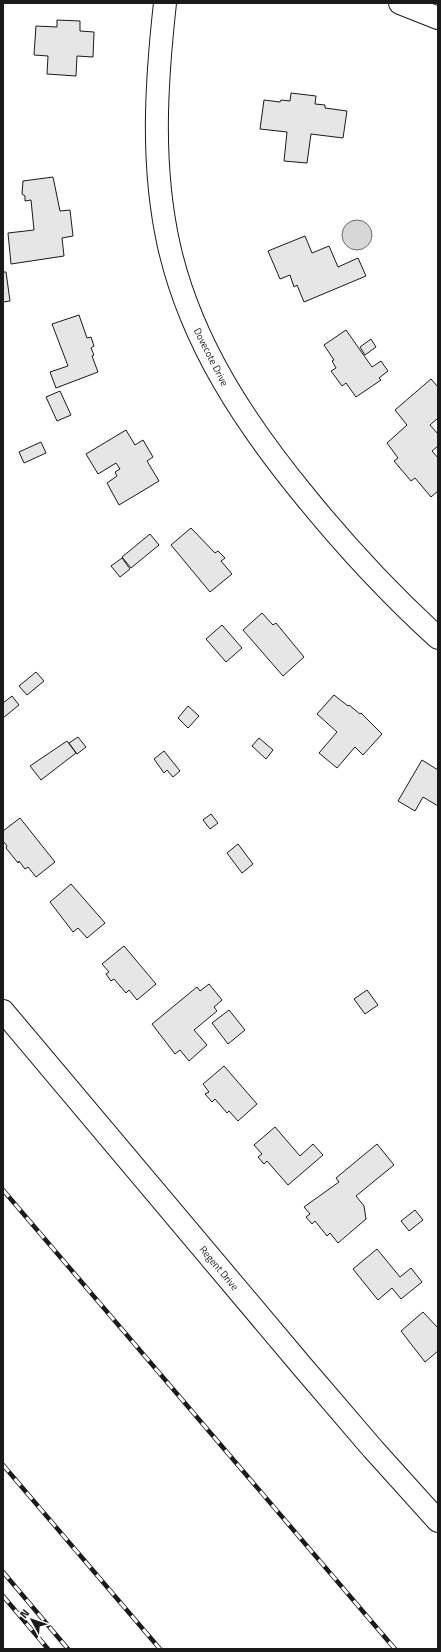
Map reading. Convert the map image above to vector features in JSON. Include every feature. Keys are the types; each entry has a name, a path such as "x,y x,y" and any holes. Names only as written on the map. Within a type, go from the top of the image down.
{"street":[{"name":"Dovecote Drive","path":"165,3 156,89 156,127 159,179 169,246 200,340 229,391 274,458 335,533 379,580 438,638"},
{"path":"400,3 438,18"},
{"name":"Regent Drive","path":"3,1012 300,1365 438,1521"}],"shaded area":[{"path":"357,220 368,224 372,235 368,246 357,250 346,246 342,235 346,224"}],"building":[{"path":"57,20 80,21 80,31 94,32 93,57 77,56 76,76 47,74 48,56 34,55 36,26 57,27"},
{"path":"291,93 316,96 315,104 325,105 325,108 347,111 343,138 311,134 307,163 284,161 287,132 260,129 264,100 280,102 281,100 290,101"},
{"path":"53,177 60,211 70,210 73,236 62,238 64,256 11,264 8,233 34,230 31,200 25,201 25,196 22,194 23,181"},
{"path":"305,236 312,253 329,246 338,267 358,258 366,276 304,302 297,285 294,287 290,275 280,279 268,251"},
{"path":"3,272 6,272 10,301 3,302"},
{"path":"79,315 87,338 91,337 94,346 91,348 94,355 92,356 98,372 56,388 50,372 68,366 52,324"},
{"path":"346,330 372,367 381,361 388,371 379,378 381,380 356,397 346,383 342,386 331,371 336,368 332,361 334,360 324,345"},
{"path":"371,339 376,347 365,355 360,347"},
{"path":"431,379 438,387 438,418 430,425 438,434 438,446 432,451 438,458 438,491 431,497 415,478 411,481 394,461 398,458 387,443 407,425 395,410"},
{"path":"60,391 71,415 57,421 46,397"},
{"path":"126,430 135,445 143,440 153,457 147,461 159,481 119,505 107,483 117,476 115,472 120,469 116,463 98,474 86,454"},
{"path":"41,442 46,453 24,463 19,452"},
{"path":"191,528 215,553 218,551 225,558 221,561 232,574 210,592 171,545"},
{"path":"150,534 159,545 131,568 122,557"},
{"path":"122,558 130,569 120,577 111,566"},
{"path":"262,613 273,625 276,623 304,657 283,676 243,630"},
{"path":"222,625 242,648 226,662 206,639"},
{"path":"36,672 44,681 27,695 19,686"},
{"path":"334,695 360,714 361,713 382,734 363,755 355,747 337,768 319,753 337,732 317,714"},
{"path":"12,696 19,705 3,718 3,703"},
{"path":"188,706 199,716 188,728 178,718"},
{"path":"78,737 86,747 77,754 69,743"},
{"path":"259,738 273,750 266,759 252,746"},
{"path":"67,741 76,753 41,780 30,766"},
{"path":"164,751 180,771 173,777 167,770 164,773 154,759"},
{"path":"422,760 438,770 438,806 423,797 415,811 398,801"},
{"path":"211,814 218,823 210,829 203,820"},
{"path":"20,818 55,862 36,877 28,867 25,869 19,861 18,863 6,848 7,846 3,841 3,831"},
{"path":"238,844 253,864 242,873 227,853"},
{"path":"71,884 105,923 87,938 78,928 73,932 50,902"},
{"path":"124,946 156,984 137,1000 129,990 126,993 114,979 111,981 106,974 109,972 102,964"},
{"path":"209,984 222,1000 214,1007 217,1011 194,1030 207,1045 189,1061 180,1050 175,1054 152,1024 197,987 200,991"},
{"path":"367,990 378,1005 365,1014 354,999"},
{"path":"229,1010 245,1030 228,1044 212,1023"},
{"path":"224,1066 257,1104 238,1121 229,1111 227,1113 215,1099 212,1102 205,1094 209,1092 203,1084"},
{"path":"275,1127 300,1156 313,1144 323,1155 288,1185 267,1161 264,1164 258,1157 262,1154 254,1145"},
{"path":"377,1144 394,1165 356,1196 364,1206 366,1219 338,1243 330,1233 327,1236 315,1221 312,1224 306,1217 310,1214 304,1207 339,1182 336,1178"},
{"path":"415,1210 423,1220 409,1231 401,1221"},
{"path":"377,1249 400,1277 411,1268 422,1282 401,1299 392,1288 378,1300 353,1269"},
{"path":"423,1312 438,1328 438,1351 425,1362 401,1331"}],"railway":[{"path":"3,1190 395,1649"},
{"path":"3,1465 160,1649"},
{"path":"3,1572 68,1649"},
{"path":"3,1596 48,1649"}]}
